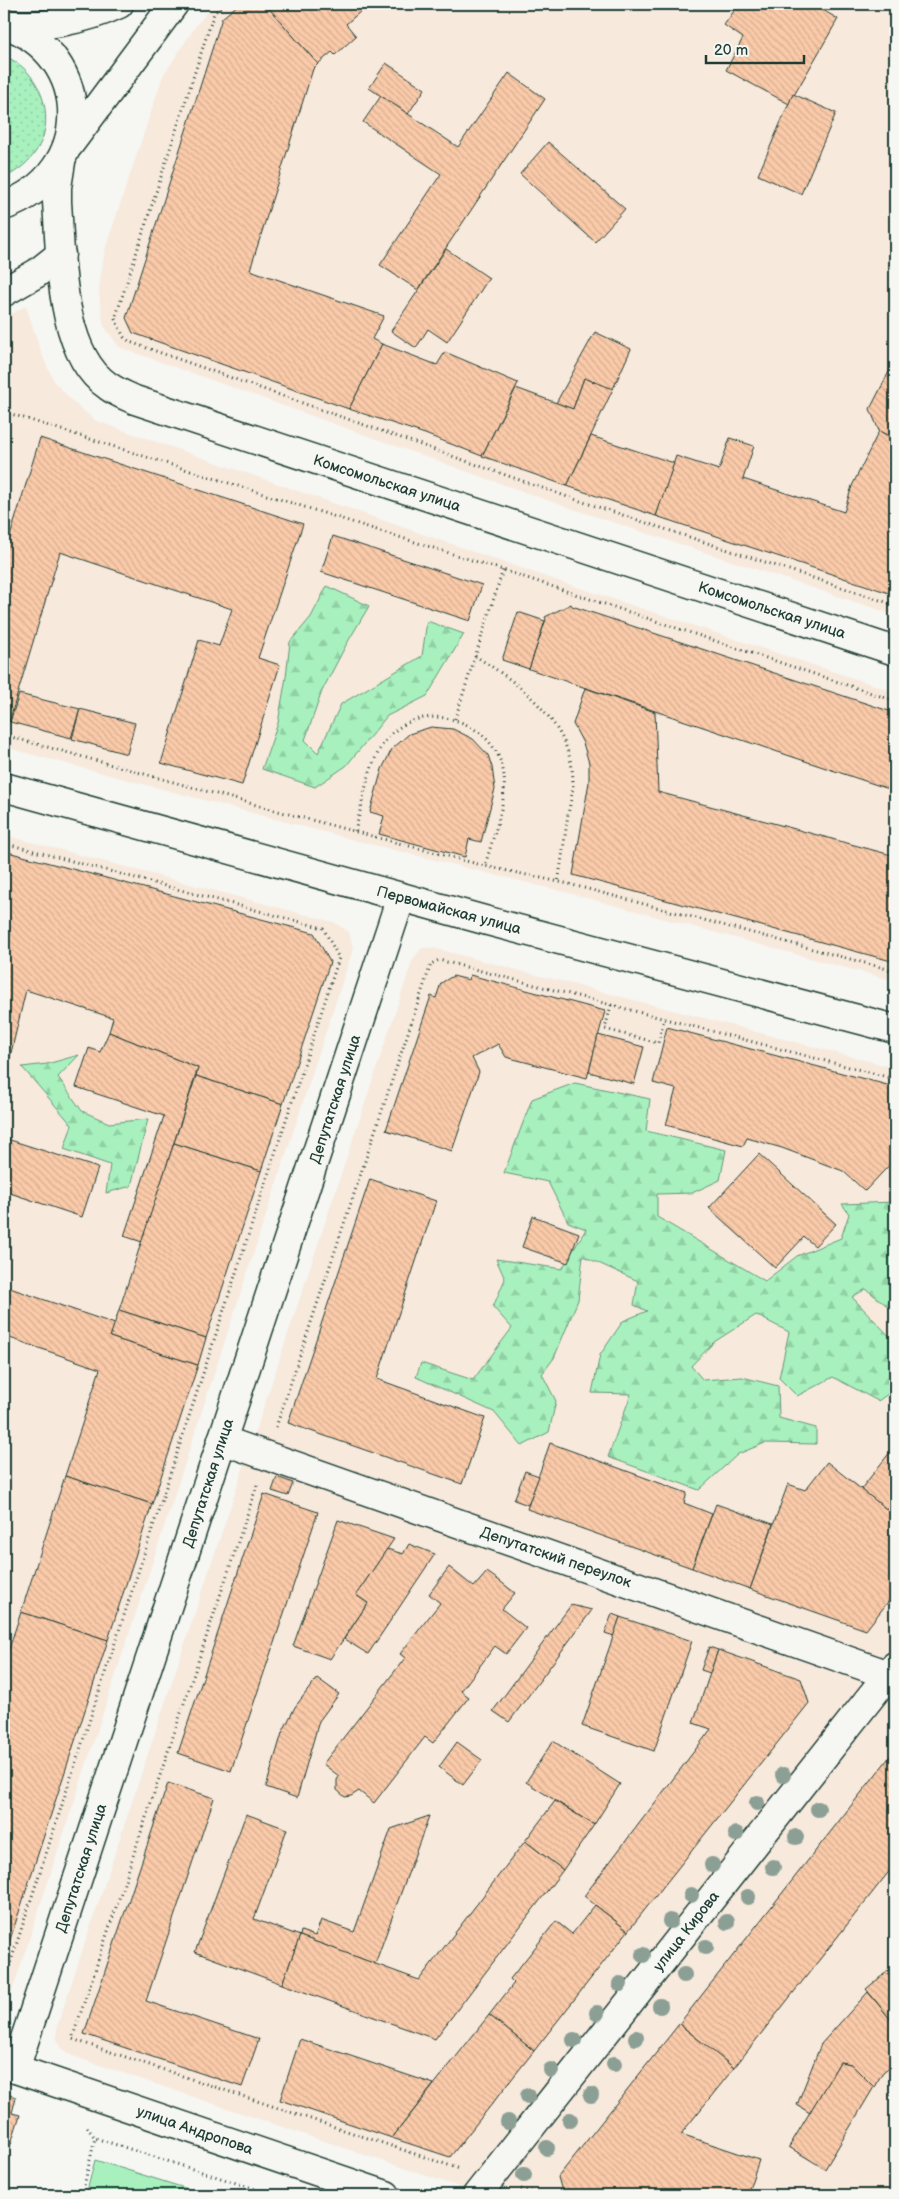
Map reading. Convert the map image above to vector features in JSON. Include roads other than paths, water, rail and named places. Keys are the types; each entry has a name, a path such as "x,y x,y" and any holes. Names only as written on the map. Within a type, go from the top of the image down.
{"street":[{"path":"4,24 29,26 119,4"},
{"path":"11,205 39,188 50,178 64,155 174,4"},
{"name":"Комсомольская улица","path":"4,24 40,44 54,60 65,79 71,97 71,130 56,187 61,254 69,320 77,347 83,359 100,380 122,394 895,651"},
{"path":"4,292 37,273 61,254"},
{"name":"Первомайская улица","path":"4,787 401,897 895,1029"},
{"name":"Депутатская улица","path":"9,2067 222,1440 401,897"},
{"name":"Депутатский переулок","path":"222,1440 892,1671"},
{"name":"улица Кирова","path":"483,2187 892,1671"},
{"name":"улица Андропова","path":"9,2067 386,2195"}]}
